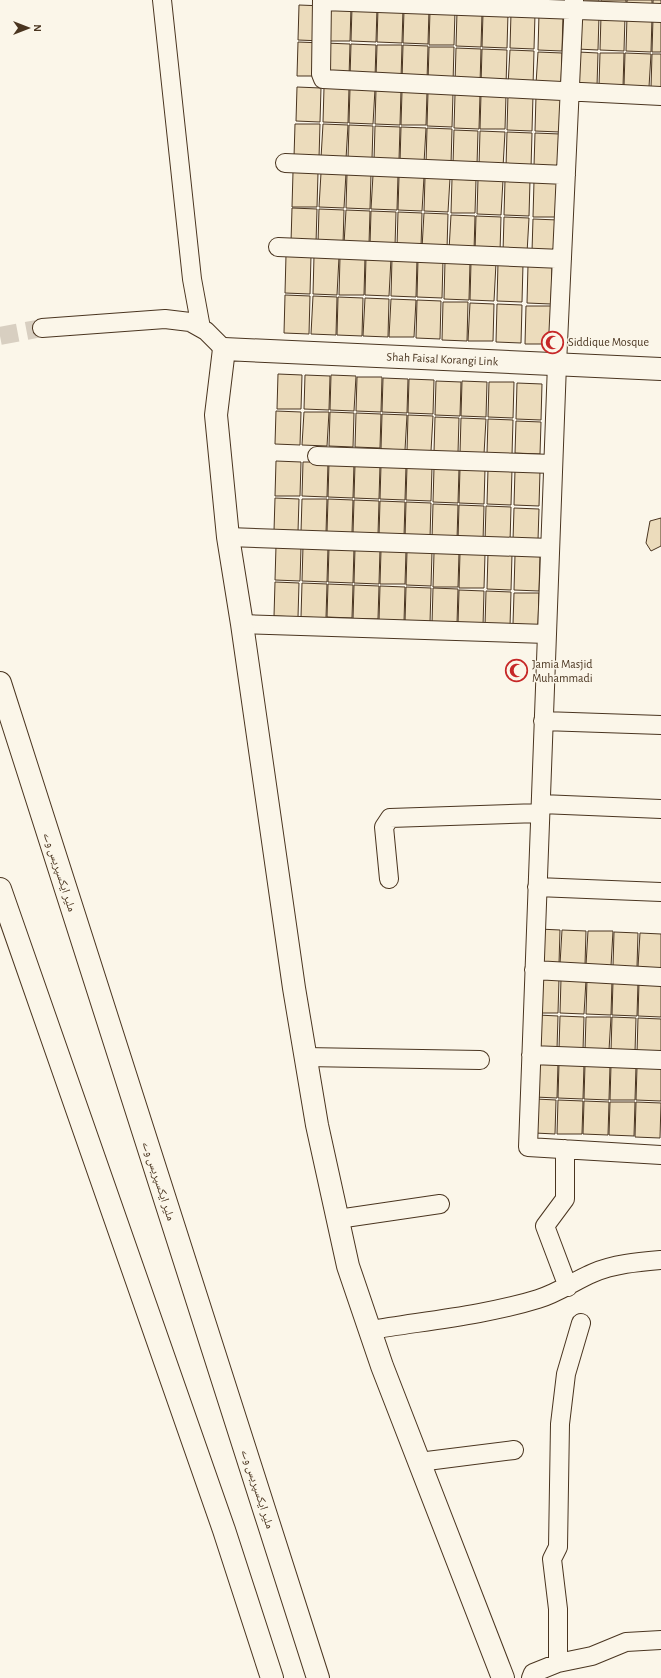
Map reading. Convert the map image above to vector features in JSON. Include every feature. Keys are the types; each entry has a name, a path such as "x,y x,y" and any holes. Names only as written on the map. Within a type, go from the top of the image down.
{"main road":[{"name":"Shah Faisal Korangi Link","path":"224,349 661,369"},
{"path":"224,349 216,415 228,537 317,1125 348,1266 382,1366 503,1678"},
{"name":"ملیر ایکسپریس وے","path":"0,683 318,1678"},
{"path":"0,889 224,1530 272,1678"}],"street":[{"path":"162,0 192,279 201,328"},
{"path":"661,14 574,5 322,0 321,74 323,79 661,96"},
{"path":"574,5 556,364 528,1147 661,1155"},
{"path":"285,163 566,175"},
{"path":"278,247 562,259"},
{"path":"42,328 165,318 190,322 201,328 224,349"},
{"path":"317,456 553,464"},
{"path":"228,537 550,548"},
{"path":"242,624 547,634"},
{"path":"543,721 661,725"},
{"path":"389,879 384,827 390,818 540,808 661,808"},
{"path":"537,887 661,892"},
{"path":"534,970 661,977"},
{"path":"531,1055 661,1060"},
{"path":"306,1056 480,1060"},
{"path":"565,1149 565,1199 545,1226 568,1286"},
{"path":"338,1219 440,1204"},
{"path":"371,1330 500,1308 538,1299 593,1273 619,1265 661,1260"},
{"path":"558,1663 558,1609 552,1559 558,1548 560,1424 566,1374 581,1323"},
{"path":"419,1462 514,1450"},
{"path":"531,1678 533,1673 558,1663 592,1656 626,1642 661,1640"}],"building":[{"path":"579,0 599,0 599,3 579,2"},
{"path":"601,0 626,0 626,3 601,2"},
{"path":"627,0 652,0 652,4 627,3"},
{"path":"653,0 661,0 661,5 653,4"},
{"path":"299,5 324,6 323,41 298,40"},
{"path":"327,6 351,7 350,41 325,41"},
{"path":"352,7 377,8 376,42 351,41"},
{"path":"378,8 403,9 402,43 377,42"},
{"path":"404,10 429,10 428,44 403,43"},
{"path":"430,11 455,11 454,45 429,45"},
{"path":"457,12 482,13 481,47 456,46"},
{"path":"483,13 508,13 507,48 482,47"},
{"path":"511,13 535,14 534,49 510,48"},
{"path":"539,14 563,15 562,51 538,50"},
{"path":"578,15 599,16 598,50 577,49"},
{"path":"601,16 625,16 624,51 600,50"},
{"path":"627,16 652,17 651,52 626,51"},
{"path":"653,18 661,18 661,52 652,52"},
{"path":"298,42 323,43 321,76 297,76"},
{"path":"325,43 350,44 349,77 324,76"},
{"path":"351,44 376,45 375,78 350,77"},
{"path":"377,45 402,45 401,79 376,78"},
{"path":"403,45 428,46 427,81 402,80"},
{"path":"429,47 454,47 453,83 428,82"},
{"path":"456,48 481,49 480,84 455,83"},
{"path":"482,49 507,50 506,85 481,85"},
{"path":"510,50 534,51 533,86 508,85"},
{"path":"538,52 562,53 561,85 536,84"},
{"path":"578,52 598,53 597,86 577,85"},
{"path":"600,53 624,53 623,87 599,86"},
{"path":"625,53 651,54 649,87 624,86"},
{"path":"652,54 661,54 661,88 651,88"},
{"path":"297,87 321,88 320,122 296,121"},
{"path":"324,88 349,88 348,123 323,122"},
{"path":"350,88 375,89 373,124 349,123"},
{"path":"376,89 401,90 400,125 375,124"},
{"path":"402,91 427,92 426,125 401,125"},
{"path":"428,92 453,93 452,127 427,126"},
{"path":"455,94 480,94 479,129 454,128"},
{"path":"481,94 506,95 505,129 480,129"},
{"path":"508,94 533,95 532,131 507,130"},
{"path":"536,96 561,97 560,132 535,131"},
{"path":"295,124 320,124 319,158 294,157"},
{"path":"323,124 348,125 346,159 321,158"},
{"path":"349,125 373,126 372,159 348,158"},
{"path":"375,126 400,127 399,160 374,160"},
{"path":"401,127 426,128 424,163 400,162"},
{"path":"427,128 452,129 451,164 426,164"},
{"path":"454,130 478,131 477,165 453,164"},
{"path":"480,131 505,132 503,167 479,166"},
{"path":"507,132 532,133 531,168 506,167"},
{"path":"535,133 560,134 559,166 534,166"},
{"path":"293,172 318,173 317,207 292,207"},
{"path":"321,173 346,173 344,208 319,207"},
{"path":"347,173 371,174 370,209 346,208"},
{"path":"373,175 398,175 397,210 371,209"},
{"path":"399,176 424,177 422,211 398,210"},
{"path":"425,177 450,178 448,212 424,211"},
{"path":"452,179 476,180 475,213 451,213"},
{"path":"478,179 503,180 501,215 477,214"},
{"path":"505,180 530,180 529,216 504,215"},
{"path":"534,181 559,182 558,217 533,217"},
{"path":"292,208 317,209 316,243 291,242"},
{"path":"319,209 344,210 343,244 318,243"},
{"path":"346,210 370,211 369,244 344,244"},
{"path":"371,211 396,212 395,246 370,245"},
{"path":"398,212 422,213 421,248 397,247"},
{"path":"424,213 448,214 447,249 422,248"},
{"path":"451,215 475,216 474,251 449,250"},
{"path":"476,216 501,217 500,252 475,251"},
{"path":"504,217 529,218 527,253 503,252"},
{"path":"533,219 558,220 557,252 532,251"},
{"path":"286,255 311,256 310,294 285,293"},
{"path":"314,256 339,257 337,295 313,294"},
{"path":"340,257 365,257 364,295 339,295"},
{"path":"366,257 391,258 389,296 365,295"},
{"path":"392,258 417,259 416,297 391,296"},
{"path":"418,259 443,260 442,298 417,297"},
{"path":"445,261 470,262 469,300 444,299"},
{"path":"471,262 496,263 494,301 470,300"},
{"path":"498,263 523,264 522,302 497,301"},
{"path":"528,265 552,266 551,304 527,303"},
{"path":"285,295 310,296 309,334 284,333"},
{"path":"313,296 337,297 336,335 311,334"},
{"path":"338,297 363,298 362,336 337,335"},
{"path":"365,298 389,299 388,337 363,336"},
{"path":"391,299 416,300 414,337 389,337"},
{"path":"417,300 441,301 440,339 416,338"},
{"path":"443,302 468,302 467,341 442,340"},
{"path":"470,303 494,304 493,341 468,341"},
{"path":"497,304 522,305 521,343 496,342"},
{"path":"526,306 551,306 550,344 525,344"},
{"path":"278,374 302,375 301,409 277,409"},
{"path":"305,375 330,376 329,410 304,409"},
{"path":"331,375 356,376 354,411 330,410"},
{"path":"357,377 382,377 381,412 356,411"},
{"path":"383,378 408,379 407,413 382,412"},
{"path":"409,379 434,380 433,414 408,413"},
{"path":"436,381 461,382 460,416 435,415"},
{"path":"462,381 487,382 486,417 461,416"},
{"path":"489,382 514,382 513,418 488,417"},
{"path":"517,383 542,384 541,420 516,419"},
{"path":"276,411 301,412 300,445 275,444"},
{"path":"304,412 329,412 327,446 302,445"},
{"path":"330,412 354,413 353,447 329,446"},
{"path":"356,413 381,414 380,448 355,447"},
{"path":"382,414 407,415 405,450 381,449"},
{"path":"408,415 433,416 431,451 407,451"},
{"path":"435,417 459,418 458,453 434,452"},
{"path":"461,418 486,419 484,454 460,453"},
{"path":"488,419 513,420 512,455 487,454"},
{"path":"516,421 541,422 540,454 515,453"},
{"path":"276,461 301,462 300,496 275,496"},
{"path":"303,462 328,462 327,497 302,496"},
{"path":"329,462 354,463 353,498 328,497"},
{"path":"355,464 380,465 379,499 354,498"},
{"path":"381,465 406,466 405,500 380,499"},
{"path":"407,466 432,467 431,501 406,500"},
{"path":"434,468 459,469 458,503 433,502"},
{"path":"460,468 485,469 484,504 459,503"},
{"path":"488,469 512,469 511,505 487,504"},
{"path":"515,470 540,471 539,506 514,505"},
{"path":"275,498 299,499 298,532 274,531"},
{"path":"302,499 327,499 326,533 301,532"},
{"path":"328,499 353,500 352,533 327,532"},
{"path":"354,500 379,501 378,535 353,534"},
{"path":"380,501 405,502 404,537 379,536"},
{"path":"406,502 431,503 430,538 405,538"},
{"path":"433,504 458,505 457,540 432,539"},
{"path":"459,505 484,506 483,541 458,540"},
{"path":"486,506 511,507 510,542 485,541"},
{"path":"514,508 539,509 538,540 513,540"},
{"path":"661,518 661,546 651,551 646,543 650,521"},
{"path":"276,546 301,547 300,581 275,580"},
{"path":"303,546 328,547 327,582 302,581"},
{"path":"329,547 354,548 353,583 328,582"},
{"path":"355,548 380,549 379,584 354,583"},
{"path":"381,550 406,551 405,584 380,584"},
{"path":"407,551 432,552 431,586 406,585"},
{"path":"434,553 459,553 458,587 433,587"},
{"path":"460,553 485,554 484,588 459,588"},
{"path":"488,553 512,554 511,590 487,589"},
{"path":"515,555 540,556 539,591 514,590"},
{"path":"275,582 299,583 298,617 274,616"},
{"path":"302,583 327,584 326,618 301,617"},
{"path":"328,584 353,585 352,618 327,617"},
{"path":"354,585 379,586 378,619 353,619"},
{"path":"380,586 405,587 404,622 379,621"},
{"path":"406,587 431,588 430,623 405,622"},
{"path":"433,588 458,589 457,624 432,624"},
{"path":"459,590 484,591 483,626 458,625"},
{"path":"486,591 511,592 510,626 485,626"},
{"path":"514,593 539,593 538,625 513,624"},
{"path":"539,929 560,930 559,964 538,964"},
{"path":"562,930 586,931 585,965 560,964"},
{"path":"588,931 613,931 611,966 586,965"},
{"path":"614,932 638,933 637,967 613,966"},
{"path":"640,933 661,934 661,968 638,967"},
{"path":"539,978 559,979 558,1013 537,1013"},
{"path":"561,979 586,980 584,1014 560,1013"},
{"path":"587,979 612,980 611,1015 586,1014"},
{"path":"613,981 638,982 637,1016 612,1015"},
{"path":"639,982 661,983 661,1017 638,1016"},
{"path":"538,1015 558,1016 557,1049 537,1048"},
{"path":"560,1016 584,1017 583,1050 559,1049"},
{"path":"586,1017 611,1017 609,1050 585,1050"},
{"path":"612,1017 636,1018 635,1052 611,1051"},
{"path":"638,1018 661,1019 661,1054 637,1053"},
{"path":"537,1063 558,1063 557,1098 535,1097"},
{"path":"559,1063 584,1064 583,1099 558,1098"},
{"path":"585,1064 610,1065 609,1100 584,1099"},
{"path":"611,1065 636,1066 635,1100 610,1100"},
{"path":"637,1067 661,1068 661,1101 636,1100"},
{"path":"536,1099 556,1100 555,1134 535,1133"},
{"path":"558,1100 583,1101 582,1134 557,1134"},
{"path":"584,1101 609,1102 608,1135 583,1134"},
{"path":"610,1102 635,1102 634,1136 609,1135"},
{"path":"636,1102 661,1103 660,1138 635,1137"}],"tunnel":[{"path":"0,336 42,328"}],"place":[{"name":"Siddique Mosque","path":"552,342"},
{"name":"Jamia Masjid Muhammadi","path":"517,671"}]}
